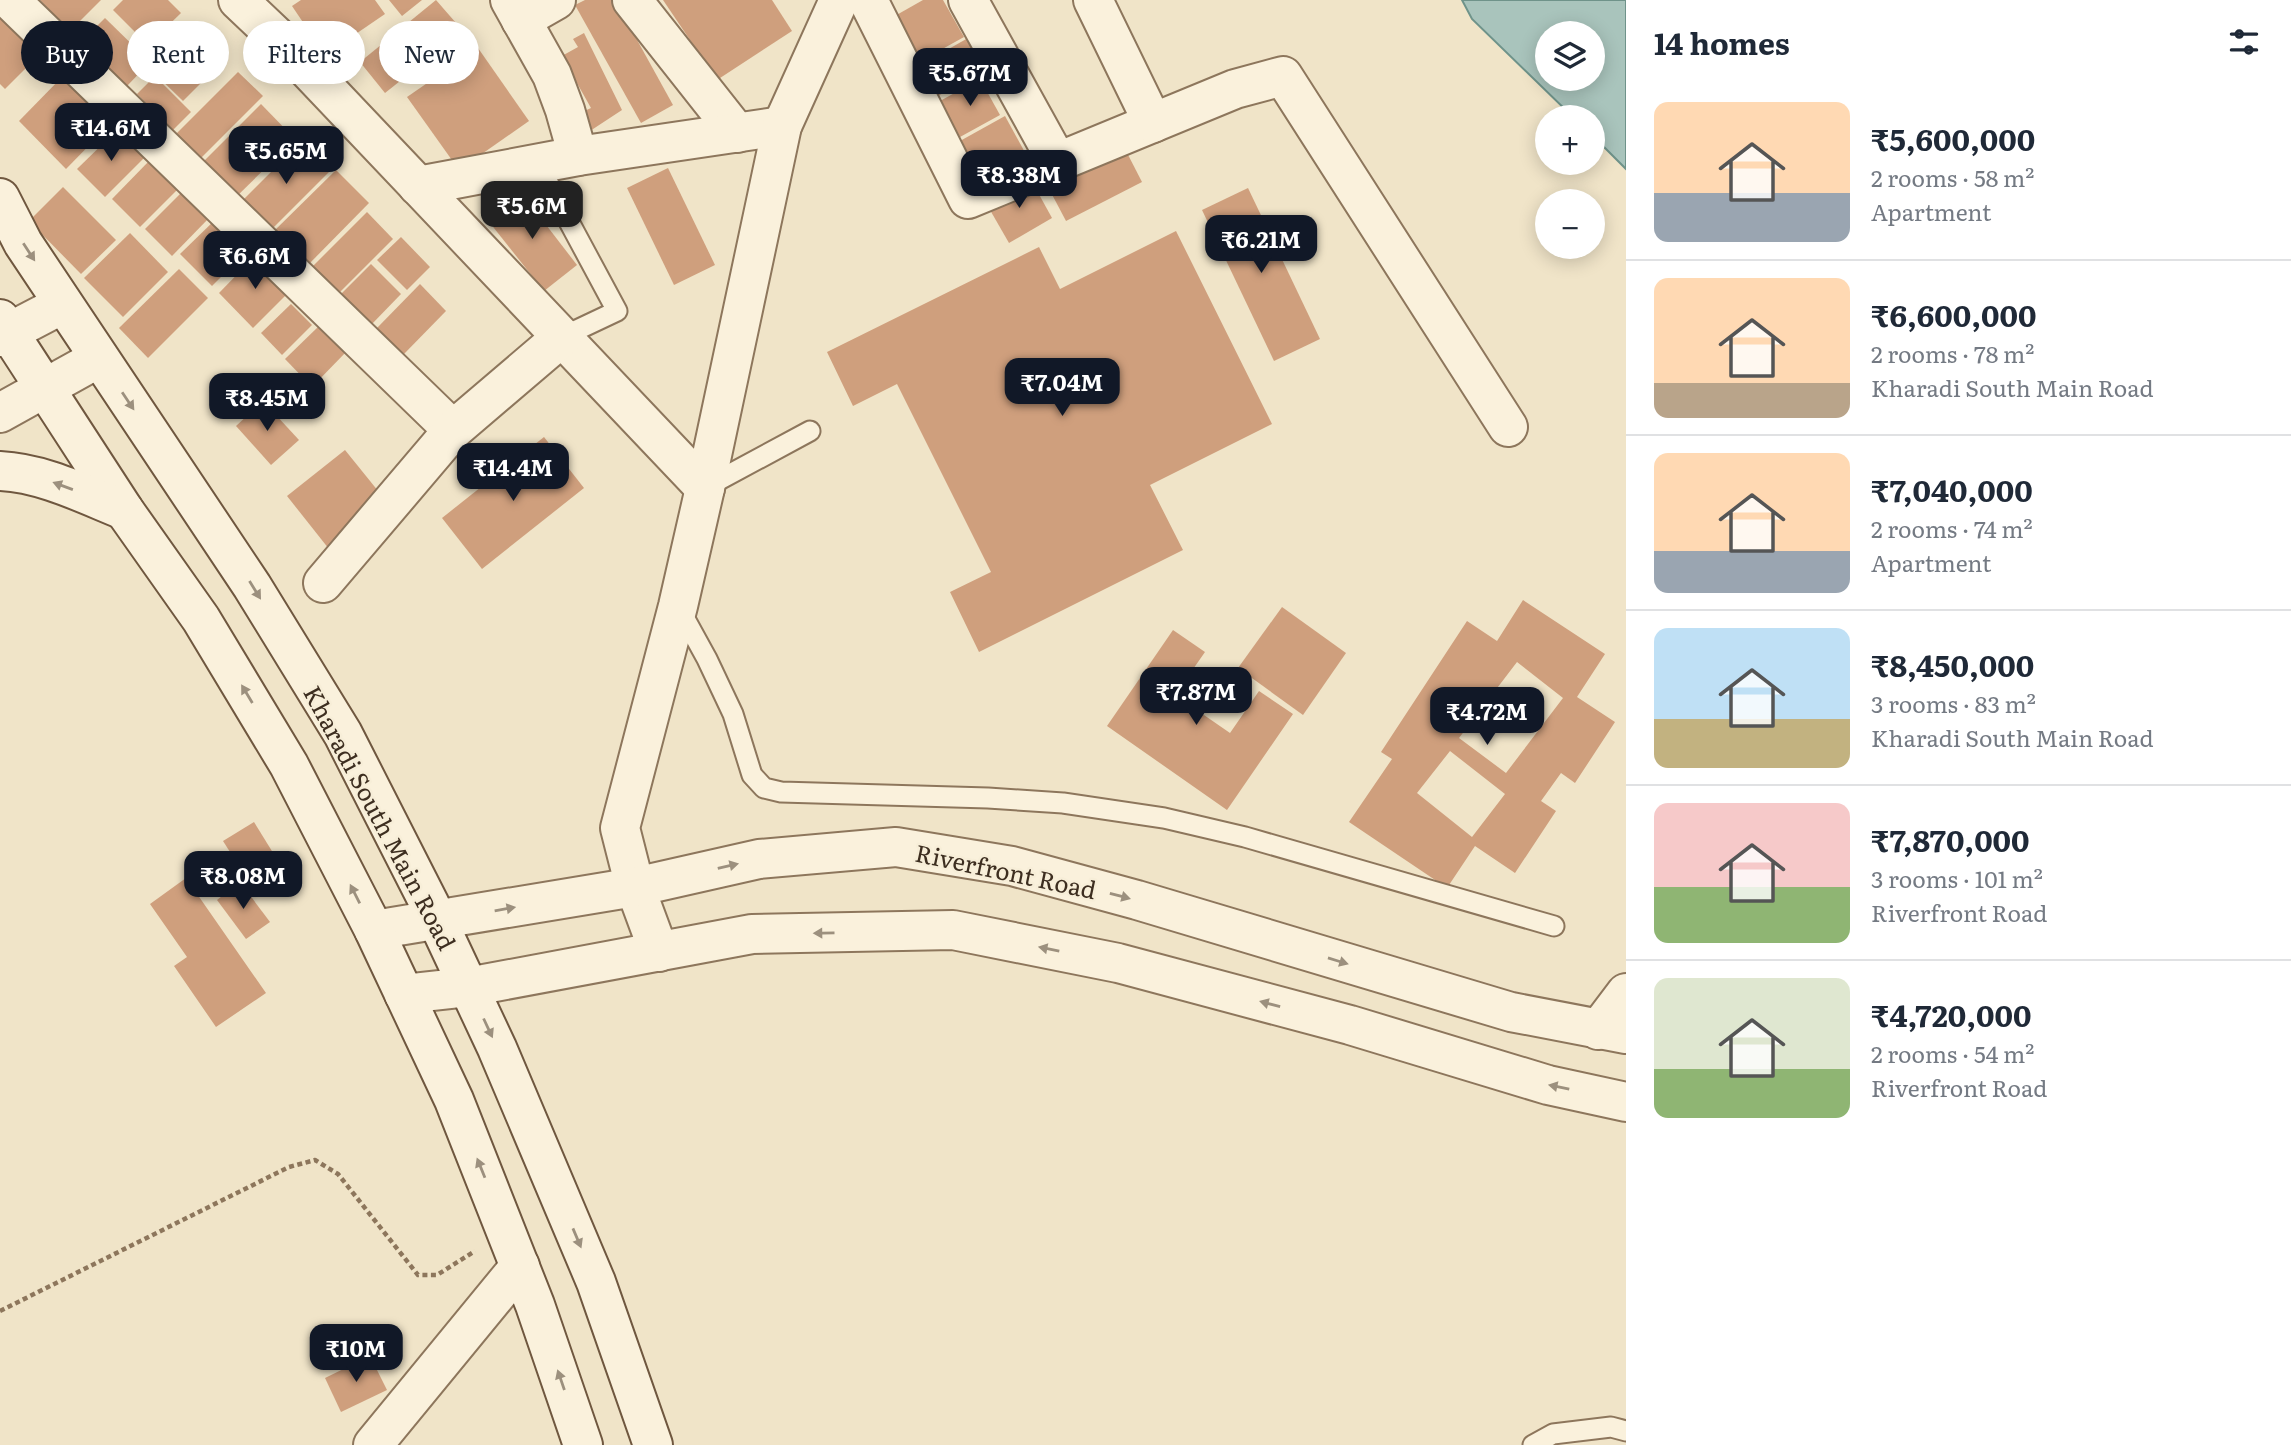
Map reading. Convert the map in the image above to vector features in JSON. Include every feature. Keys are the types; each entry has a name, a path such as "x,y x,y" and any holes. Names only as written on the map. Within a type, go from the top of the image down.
{"street":[{"path":"10,0 453,430"},
{"path":"237,0 277,37 705,488"},
{"path":"556,0 516,10 552,75 578,156"},
{"path":"632,0 737,133"},
{"path":"659,952 635,887 620,828 678,606 782,126 839,0"},
{"path":"868,0 968,200 1235,89 1283,76 1508,427"},
{"path":"968,0 1058,163"},
{"path":"1093,0 1153,123"},
{"path":"418,186 578,156 782,126"},
{"name":"Kharadi South Main Road","path":"0,198 23,243 252,586 343,734 498,1048 596,1282 653,1445"},
{"path":"63,304 3,330 45,387 124,510 201,619 289,765 374,930 454,1100 535,1305 583,1445"},
{"path":"323,583 453,430 562,337"},
{"path":"0,413 99,358"},
{"path":"0,471 20,472 65,486 124,510"},
{"name":"Riverfront Road","path":"374,930 635,887 759,859 896,846 1012,866 1137,900 1511,1012 1612,1032"},
{"path":"404,993 468,987 752,934 953,930 1118,963 1350,1025 1548,1085 1626,1102"},
{"path":"1612,1032 1626,993"},
{"path":"373,1445 513,1249"}],"lane":[{"path":"538,163 617,311 562,337"},
{"path":"705,488 810,431"},
{"path":"678,606 708,659 733,714 752,775 764,788 781,792 1063,803 1164,818 1245,837 1554,926"},
{"path":"1532,1445 1553,1434 1611,1427 1626,1431"}],"path":[{"path":"0,1311 289,1167 315,1160 338,1174 418,1275 436,1275 513,1249"}],"water":[{"path":"1462,0 1626,0 1626,169 1605,148 1605,105 1561,105 1546,91 1605,91 1605,21 1535,21 1535,80 1472,19"}],"building":[{"path":"40,0 101,0 80,21 60,21"},
{"path":"123,0 168,0 181,13 173,21 127,21 127,24 113,10"},
{"path":"301,0 375,0 385,14 365,28 365,21 302,21 292,6"},
{"path":"389,0 422,0 402,16"},
{"path":"436,0 454,21 410,21"},
{"path":"585,0 615,0 673,105 641,123 575,5"},
{"path":"663,0 772,0 792,31 717,80"},
{"path":"923,0 943,0 964,37 919,62 893,17"},
{"path":"5,14 21,30 21,73 5,89 0,84 0,19"},
{"path":"113,26 127,40 127,86 113,72"},
{"path":"584,33 622,110 590,131 580,113 591,108 573,76 562,82 551,62 578,47 573,39"},
{"path":"968,38 986,70 934,98 917,67"},
{"path":"379,46 379,84 396,84 385,93 365,68 365,58"},
{"path":"479,49 529,121 459,170 407,97 426,84 479,84"},
{"path":"238,72 243,77 243,84 250,84 263,96 198,161 174,136 229,84"},
{"path":"980,79 1000,115 960,137 940,101"},
{"path":"55,84 71,84 110,124 66,169 19,121"},
{"path":"147,84 163,84 191,112 173,130 137,94"},
{"path":"166,84 200,84 183,101"},
{"path":"261,104 295,139 232,201 198,167"},
{"path":"1005,116 1028,158 984,183 960,141"},
{"path":"118,129 146,156 105,197 77,169"},
{"path":"300,143 329,172 272,229 243,200"},
{"path":"1123,145 1142,182 1066,221 1047,185"},
{"path":"150,160 179,188 140,227 112,199"},
{"path":"668,168 715,265 674,285 627,188"},
{"path":"336,170 369,203 306,267 272,233"},
{"path":"1030,178 1052,218 1009,243 986,203"},
{"path":"63,187 116,240 81,274 29,221"},
{"path":"1248,188 1320,339 1274,361 1202,210"},
{"path":"183,191 209,218 172,256 145,229"},
{"path":"520,191 577,265 544,291 486,218"},
{"path":"367,212 393,239 335,297 309,270"},
{"path":"217,218 248,250 212,286 180,254"},
{"path":"1176,231 1272,424 1150,485 1183,550 979,652 950,592 991,572 897,384 853,406 827,352 1039,247 1060,289"},
{"path":"130,233 168,272 123,317 84,278"},
{"path":"401,237 430,267 407,290 377,260"},
{"path":"256,255 291,290 253,328 219,293"},
{"path":"371,264 401,294 370,326 339,296"},
{"path":"179,269 208,298 148,358 119,328"},
{"path":"420,284 446,311 403,355 377,328"},
{"path":"291,304 312,325 282,355 261,333"},
{"path":"320,325 346,352 312,387 285,359"},
{"path":"263,401 299,440 271,465 236,426"},
{"path":"544,437 584,488 482,569 442,518"},
{"path":"345,450 387,502 329,549 287,496"},
{"path":"1523,600 1605,654 1577,697 1615,722 1575,783 1561,773 1541,801 1556,811 1515,873 1475,846 1447,888 1349,822 1392,759 1381,752 1467,621 1497,641","holes":["1517,662 1563,698 1506,773 1459,738","1450,751 1505,794 1472,837 1417,793"]},
{"path":"1282,607 1346,653 1303,715 1238,668"},
{"path":"1173,630 1205,652 1175,695 1230,733 1259,691 1293,714 1227,810 1107,726"},
{"path":"254,822 283,869 253,888 223,841"},
{"path":"186,878 266,993 216,1027 174,966 187,957 150,904"},
{"path":"240,882 270,922 246,939 217,900"},
{"path":"370,1356 387,1390 341,1412 325,1378"}]}
